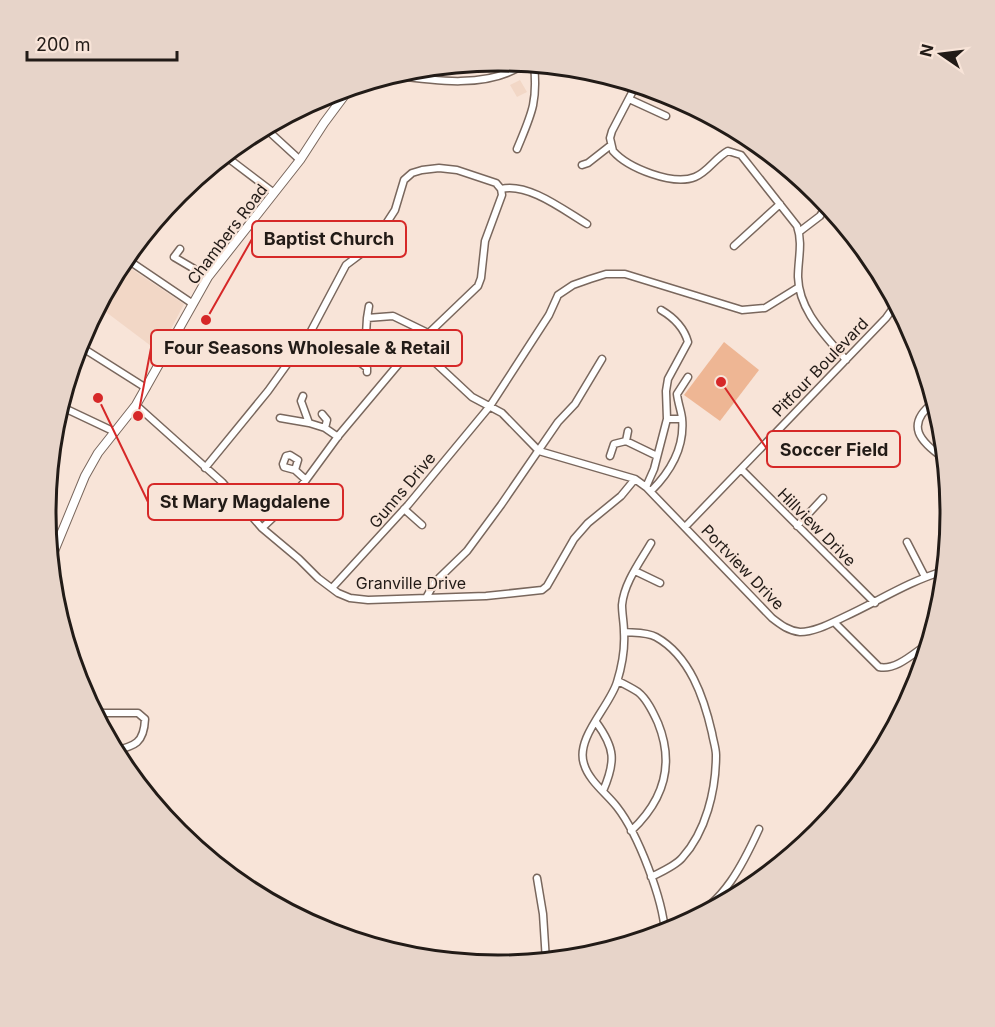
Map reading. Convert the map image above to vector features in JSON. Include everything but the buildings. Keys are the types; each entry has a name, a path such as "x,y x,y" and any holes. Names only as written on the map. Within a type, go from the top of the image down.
{"street":[{"path":"422,78 448,81 481,79 508,71"},
{"path":"517,150 535,103 535,73"},
{"path":"632,93 612,131 611,145 618,156 653,174 675,179 695,177 705,171 720,155 728,151 747,160 759,180 792,219 799,232 799,287 804,303 814,322 846,360"},
{"path":"628,99 666,116"},
{"name":"Chambers Road","path":"56,546 85,476 98,453 136,405 208,277 300,160 341,100"},
{"path":"271,134 300,160"},
{"path":"582,165 611,145"},
{"path":"231,161 273,194"},
{"path":"205,468 268,391 311,331 346,265 370,247 394,210 404,180 412,173 440,168 496,183 502,195 485,241 478,286 389,374 306,480 262,528"},
{"path":"501,189 538,195 587,224"},
{"path":"734,246 780,204"},
{"path":"799,232 822,213"},
{"path":"321,240 346,244 358,255"},
{"path":"180,249 174,257 208,277"},
{"path":"133,264 193,304"},
{"name":"Gunns Drive","path":"332,588 404,509 490,406 549,315 558,295 573,285 606,274 625,274 742,310 765,308 799,287"},
{"path":"367,372 368,368 357,360 365,351 369,306"},
{"path":"648,489 667,419 668,379 688,342 677,323 661,310"},
{"name":"Pitfour Boulevard","path":"686,526 891,312"},
{"path":"367,318 393,316 428,333"},
{"path":"281,341 286,340 300,345"},
{"path":"418,343 428,356 472,397 502,413 539,451"},
{"path":"87,350 146,388"},
{"path":"426,598 435,582 473,542 558,422 575,404 602,359"},
{"path":"648,489 664,478 679,451 682,440 682,419 677,394 688,377"},
{"path":"303,396 301,401 309,423"},
{"name":"Granville Drive","path":"136,405 222,482 262,528 332,588 350,598 368,600 486,596 542,590 547,586 574,539 588,523 621,496 635,479"},
{"path":"68,410 115,432"},
{"path":"927,410 917,423 918,432 922,441 935,452"},
{"path":"322,414 327,420 325,428"},
{"path":"280,417 325,428 338,437"},
{"path":"667,419 682,419"},
{"path":"626,441 628,431"},
{"path":"610,456 614,444 626,441 657,456"},
{"name":"Portview Drive","path":"539,451 635,479 686,526 781,625 798,632 808,632 834,622 936,574"},
{"name":"Hillview Drive","path":"741,469 875,603"},
{"path":"295,470 306,480"},
{"path":"797,526 823,498"},
{"path":"404,509 422,525"},
{"path":"907,542 925,577"},
{"path":"651,543 625,592 622,606 624,650 618,681 584,745 582,754 589,775 618,809 632,831 660,900 664,923"},
{"path":"635,571 660,583"},
{"path":"834,622 879,667 896,665 918,651"},
{"path":"624,632 654,636 668,646 684,664 701,691 716,752 709,807 699,833 681,859 651,877"},
{"path":"618,681 640,693 653,711 662,732 666,754 664,776 657,799 647,816 632,831"},
{"path":"103,713 138,712 145,718 141,737 129,748 124,749"},
{"path":"596,722 611,747 613,760 611,773 603,791"},
{"path":"717,896 739,870 759,829"},
{"path":"537,878 543,914 545,953"}],"shaded area":[{"path":"520,80 527,92 517,97 510,85"},
{"path":"130,268 184,304 159,352 105,311"},
{"path":"724,342 759,370 720,421 684,395"}],"place":[{"name":"Baptist Church","path":"206,320"},
{"name":"Soccer Field","path":"721,382"},
{"name":"St Mary Magdalene","path":"98,398"},
{"name":"Four Seasons Wholesale & Retail","path":"138,416"}]}
